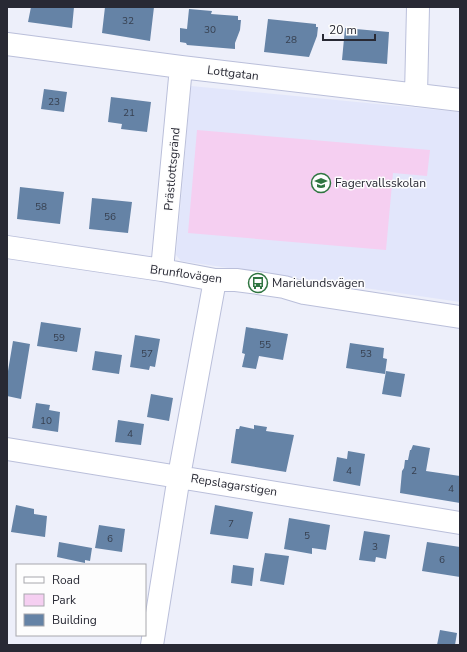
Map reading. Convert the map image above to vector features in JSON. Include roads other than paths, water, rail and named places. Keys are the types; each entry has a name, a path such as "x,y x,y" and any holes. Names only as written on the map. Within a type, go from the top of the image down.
{"street":[{"path":"416,95 418,7"},
{"name":"Lottgatan","path":"7,44 181,67 460,100"},
{"name":"Prästlottsgränd","path":"162,270 181,67"},
{"name":"Brunflovägen","path":"7,247 162,270 215,280 236,280 284,287 304,293 460,317"},
{"path":"152,645 179,476 215,280"},
{"name":"Repslagarstigen","path":"7,449 460,523"}],"place":[{"name":"Fagervallsskolan","path":"321,183"},
{"name":"Marielundsvägen","path":"258,283"}]}
